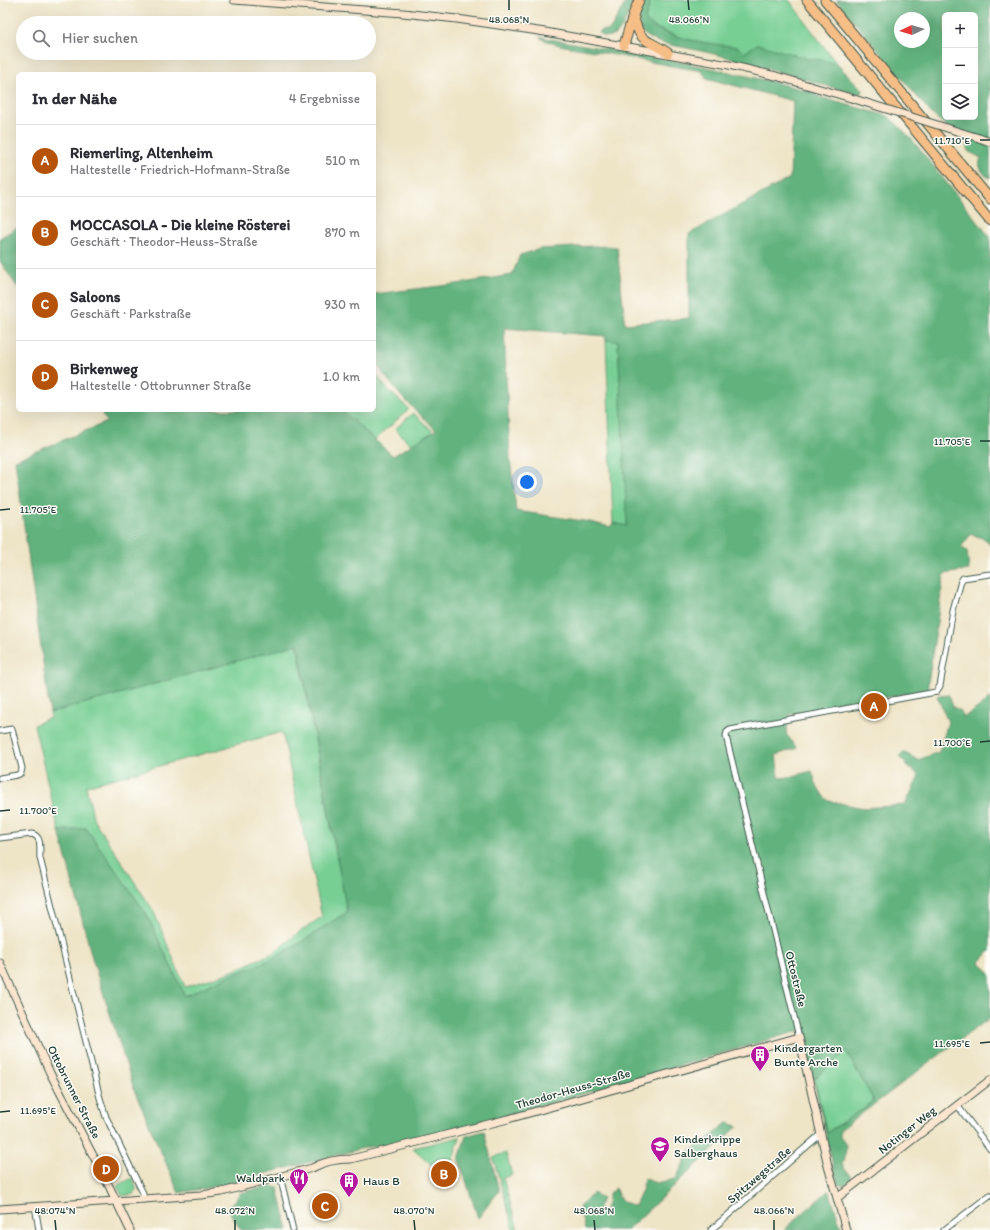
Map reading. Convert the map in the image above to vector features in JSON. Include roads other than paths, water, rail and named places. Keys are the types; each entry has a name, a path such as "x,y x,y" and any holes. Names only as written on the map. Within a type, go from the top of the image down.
{"highway":[{"path":"624,45 639,0"},
{"path":"807,0 990,221"},
{"path":"825,0 990,199"},
{"path":"633,15 638,33 646,41 662,48 668,53"}],"street":[{"path":"234,0 430,15 545,32 668,53 776,76 990,142"},
{"name":"Ottostraße","path":"846,1230 821,1134 799,1036 726,736 727,732 730,730 936,692 940,686 953,610 960,581 963,578 990,574"},
{"path":"0,731 12,729 22,768 21,772 17,775 0,778"},
{"path":"0,838 32,834 37,836 39,840 40,858 100,1098 109,1124 140,1187 143,1200"},
{"name":"Ottobrunner Straße","path":"0,964 50,1072 130,1230"},
{"name":"Theodor-Heuss-Straße","path":"0,1209 188,1197 215,1193 312,1168 320,1169 344,1163 351,1159 508,1119 799,1036"},
{"name":"Notinger Weg","path":"837,1198 990,1080"},
{"path":"957,1105 990,1149"},
{"name":"Spitzwegstraße","path":"710,1230 821,1134"},
{"path":"280,1176 293,1230"},
{"path":"944,1230 990,1195"},
{"path":"36,1206 39,1230"}],"place":[{"name":"Riemerling, Altenheim","path":"874,706"},
{"name":"Kindergarten Bunte Arche","path":"760,1072"},
{"name":"Kinderkrippe Salberghaus","path":"660,1163"},
{"name":"Birkenweg","path":"106,1169"},
{"name":"MOCCASOLA - Die kleine Rösterei","path":"444,1174"},
{"name":"Waldpark","path":"299,1195"},
{"name":"Haus B","path":"349,1198"},
{"name":"Saloons","path":"325,1206"}]}
